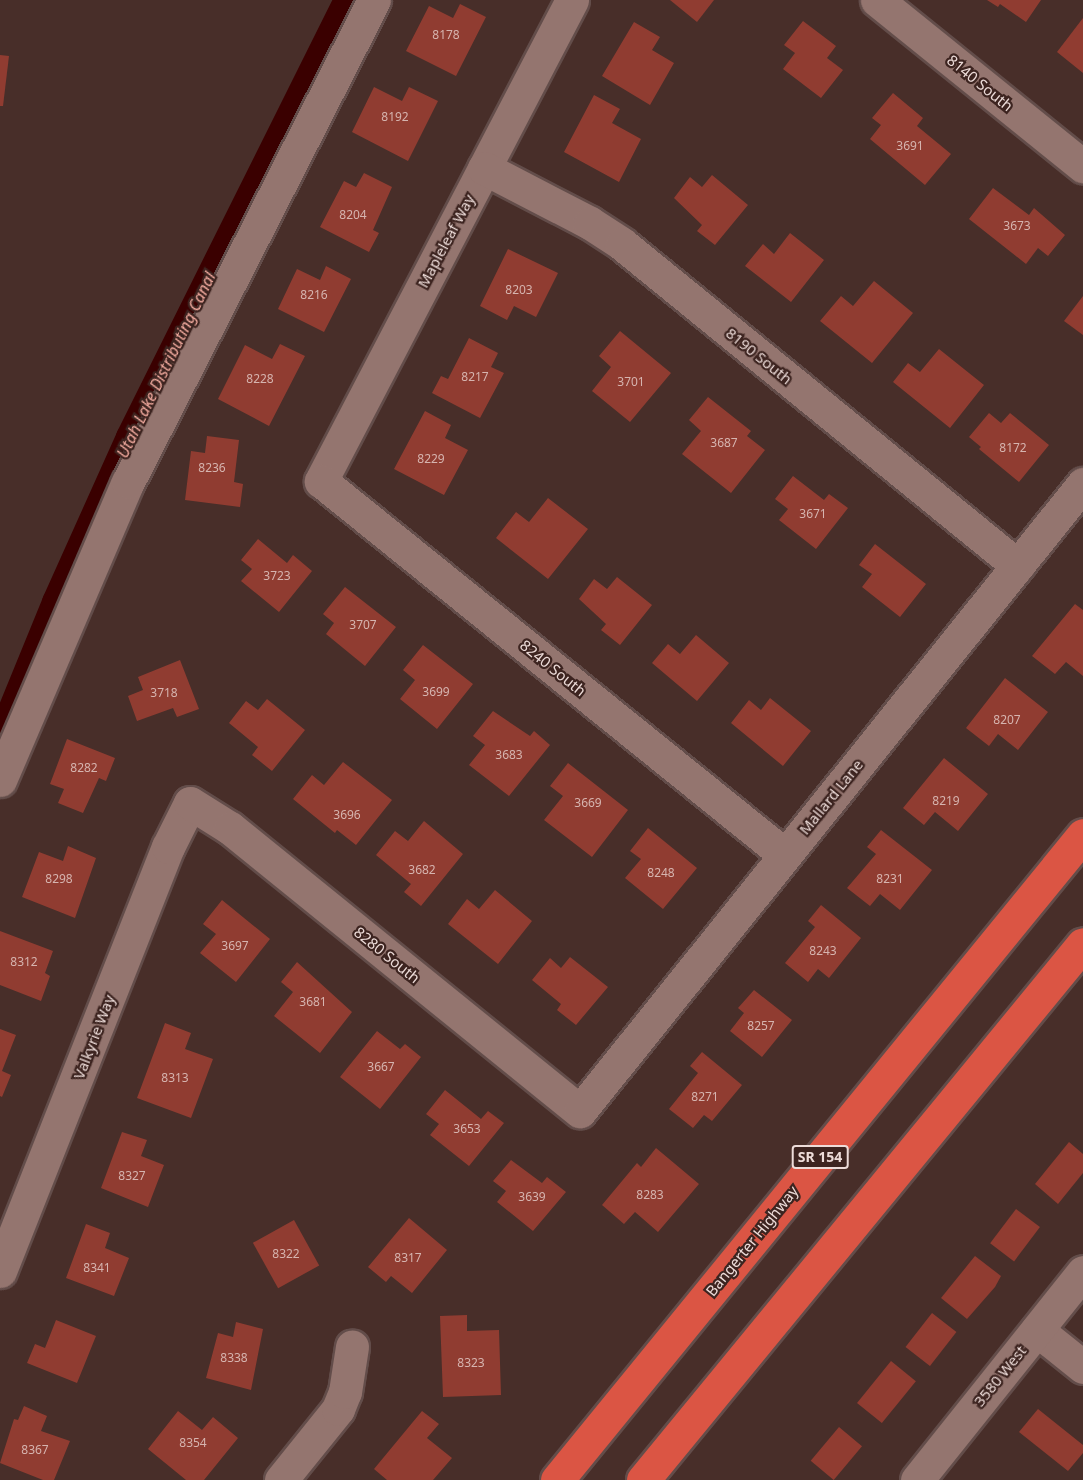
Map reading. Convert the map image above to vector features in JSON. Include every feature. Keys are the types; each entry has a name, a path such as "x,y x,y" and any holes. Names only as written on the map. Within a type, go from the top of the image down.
{"highway":[{"name":"Bangerter Highway","path":"557,1480 1083,835"},
{"path":"643,1480 1083,944"}],"street":[{"path":"0,780 128,482 374,0"},
{"name":"Mapleleaf Way","path":"321,481 572,0"},
{"name":"8140 South","path":"877,0 1083,166"},
{"name":"8190 South","path":"484,168 590,223 622,244 1018,566"},
{"name":"8240 South","path":"321,481 785,855"},
{"name":"Mallard Lane","path":"580,1111 1083,484"},
{"name":"8280 South","path":"190,803 230,828 580,1111"},
{"name":"Valkyrie Way","path":"0,1271 168,847 190,803"},
{"name":"3580 West","path":"917,1480 1083,1272"},
{"path":"1037,1329 1083,1367"},
{"path":"281,1480 338,1409 345,1392 352,1347"}],"building":[{"path":"670,0 714,0 697,22"},
{"path":"987,0 1041,0 1026,22 1000,4 998,7"},
{"path":"460,4 486,17 456,76 406,51 429,6 453,18"},
{"path":"1083,18 1083,73 1057,52"},
{"path":"803,21 836,46 827,58 843,70 821,98 783,69 795,53 784,45"},
{"path":"634,22 660,37 652,50 674,63 650,105 602,76"},
{"path":"0,55 9,56 3,106 0,106"},
{"path":"374,87 402,101 409,87 438,101 408,161 352,132"},
{"path":"893,93 923,118 917,126 951,154 925,185 870,139 881,125 872,118"},
{"path":"594,95 620,109 612,123 641,139 619,182 564,152"},
{"path":"364,173 392,187 373,230 379,233 369,252 320,227 344,181 356,187"},
{"path":"712,175 748,205 715,245 697,231 702,225 674,198 690,177 702,187"},
{"path":"993,188 1029,215 1034,208 1065,235 1048,256 1038,248 1026,264 969,219"},
{"path":"790,233 824,260 791,302 745,266 763,244 774,254"},
{"path":"508,249 558,273 536,317 514,306 507,320 480,306"},
{"path":"326,266 351,279 324,332 278,309 297,269 320,280"},
{"path":"874,281 913,313 872,363 820,321 841,296 853,306"},
{"path":"1083,296 1083,335 1064,321"},
{"path":"620,331 671,373 630,422 592,391 611,367 599,356"},
{"path":"469,338 498,353 491,367 504,373 480,418 432,393 441,376 448,379"},
{"path":"280,344 305,356 269,426 218,399 245,345 272,359"},
{"path":"939,349 984,385 950,428 893,382 908,363 920,372"},
{"path":"708,397 751,431 747,436 765,450 731,493 682,454 701,431 689,420"},
{"path":"425,411 451,425 445,438 468,450 444,495 394,469"},
{"path":"989,413 1001,423 1010,413 1049,445 1019,482 979,449 981,447 969,437"},
{"path":"207,436 239,440 234,482 243,484 240,507 185,500 191,451 205,453"},
{"path":"793,476 824,500 829,494 848,508 816,549 779,520 788,509 775,499"},
{"path":"548,498 588,529 548,579 496,538 516,512 529,522"},
{"path":"258,539 287,563 293,555 312,571 279,612 241,581 252,569 241,560"},
{"path":"875,544 926,584 900,617 862,587 872,574 859,565"},
{"path":"617,577 652,605 620,645 601,630 606,624 579,599 594,579 607,589"},
{"path":"345,587 396,627 365,666 326,634 334,623 323,614"},
{"path":"1075,604 1083,610 1083,676 1066,662 1055,674 1032,656"},
{"path":"696,635 729,663 697,701 652,663 668,644 680,654"},
{"path":"423,645 473,684 437,729 400,699 415,680 403,670"},
{"path":"180,660 199,709 177,717 173,708 137,721 128,696 143,690 138,677"},
{"path":"1005,678 1048,712 1018,750 998,734 989,746 966,728"},
{"path":"770,698 811,731 783,766 731,723 749,700 761,710"},
{"path":"267,699 305,730 272,771 252,755 258,747 229,723 246,701 258,710"},
{"path":"493,711 530,736 534,731 550,745 509,796 469,765 485,745 473,736"},
{"path":"67,739 115,758 106,781 99,778 83,813 58,803 64,789 50,784"},
{"path":"944,758 988,794 958,831 935,812 924,825 903,808"},
{"path":"343,762 392,800 356,845 337,830 335,833 293,799 312,775 324,785"},
{"path":"568,763 628,810 592,857 544,820 563,796 550,786"},
{"path":"424,821 463,854 421,906 404,892 411,884 376,855 395,831 408,841"},
{"path":"648,828 697,868 663,909 625,878 641,859 630,851"},
{"path":"881,830 932,870 900,910 880,894 870,906 847,888 876,854 867,847"},
{"path":"68,846 96,858 75,918 22,897 39,852 63,861"},
{"path":"495,890 532,921 498,964 448,924 467,899 479,909"},
{"path":"222,900 270,939 236,982 200,953 216,934 203,924"},
{"path":"821,905 861,938 829,978 818,969 808,982 785,963 815,927 808,921"},
{"path":"0,931 53,951 45,973 50,976 41,1001 0,985"},
{"path":"570,957 608,987 576,1025 557,1010 561,1004 532,980 550,958 561,968"},
{"path":"297,962 352,1012 320,1053 274,1016 293,992 281,982"},
{"path":"754,990 792,1020 762,1057 730,1031 744,1013 738,1008"},
{"path":"165,1023 191,1033 185,1049 213,1059 191,1118 137,1098"},
{"path":"0,1029 16,1035 2,1071 11,1075 2,1097 0,1096"},
{"path":"377,1031 400,1049 405,1044 421,1057 380,1109 340,1077"},
{"path":"702,1052 742,1085 712,1121 704,1115 693,1128 669,1109 698,1073 690,1066"},
{"path":"445,1090 481,1119 488,1111 504,1123 469,1166 430,1135 439,1124 426,1114"},
{"path":"122,1132 147,1140 141,1156 164,1165 148,1207 101,1188"},
{"path":"1069,1142 1083,1154 1083,1173 1058,1204 1035,1184"},
{"path":"656,1148 699,1184 658,1232 635,1212 624,1224 602,1205 637,1163 641,1167"},
{"path":"511,1160 542,1183 547,1177 566,1192 533,1231 497,1202 506,1191 493,1181"},
{"path":"1016,1209 1040,1227 1014,1261 990,1243"},
{"path":"409,1218 447,1250 412,1293 391,1276 386,1282 368,1267"},
{"path":"294,1220 319,1265 278,1288 253,1243"},
{"path":"86,1224 110,1233 105,1248 129,1258 114,1296 66,1278"},
{"path":"975,1256 1001,1276 995,1287 967,1319 941,1298"},
{"path":"932,1313 956,1332 930,1366 906,1347"},
{"path":"467,1315 467,1331 499,1330 501,1395 443,1397 440,1316"},
{"path":"56,1320 96,1336 77,1383 27,1363 35,1344 45,1348"},
{"path":"236,1322 263,1329 251,1390 206,1378 218,1333 233,1337"},
{"path":"891,1361 916,1381 882,1423 857,1403"},
{"path":"24,1406 47,1416 41,1431 70,1441 54,1480 43,1480 0,1463 14,1419 18,1420"},
{"path":"1038,1409 1083,1445 1083,1453 1068,1471 1019,1432"},
{"path":"178,1411 202,1430 213,1417 238,1438 204,1480 186,1480 148,1449"},
{"path":"422,1411 439,1424 427,1438 452,1458 433,1480 387,1480 374,1469"},
{"path":"839,1427 862,1446 834,1480 811,1461"}],"waterway":[{"name":"Utah Lake Distributing Canal","path":"0,737 55,602 129,437 347,0"}]}
